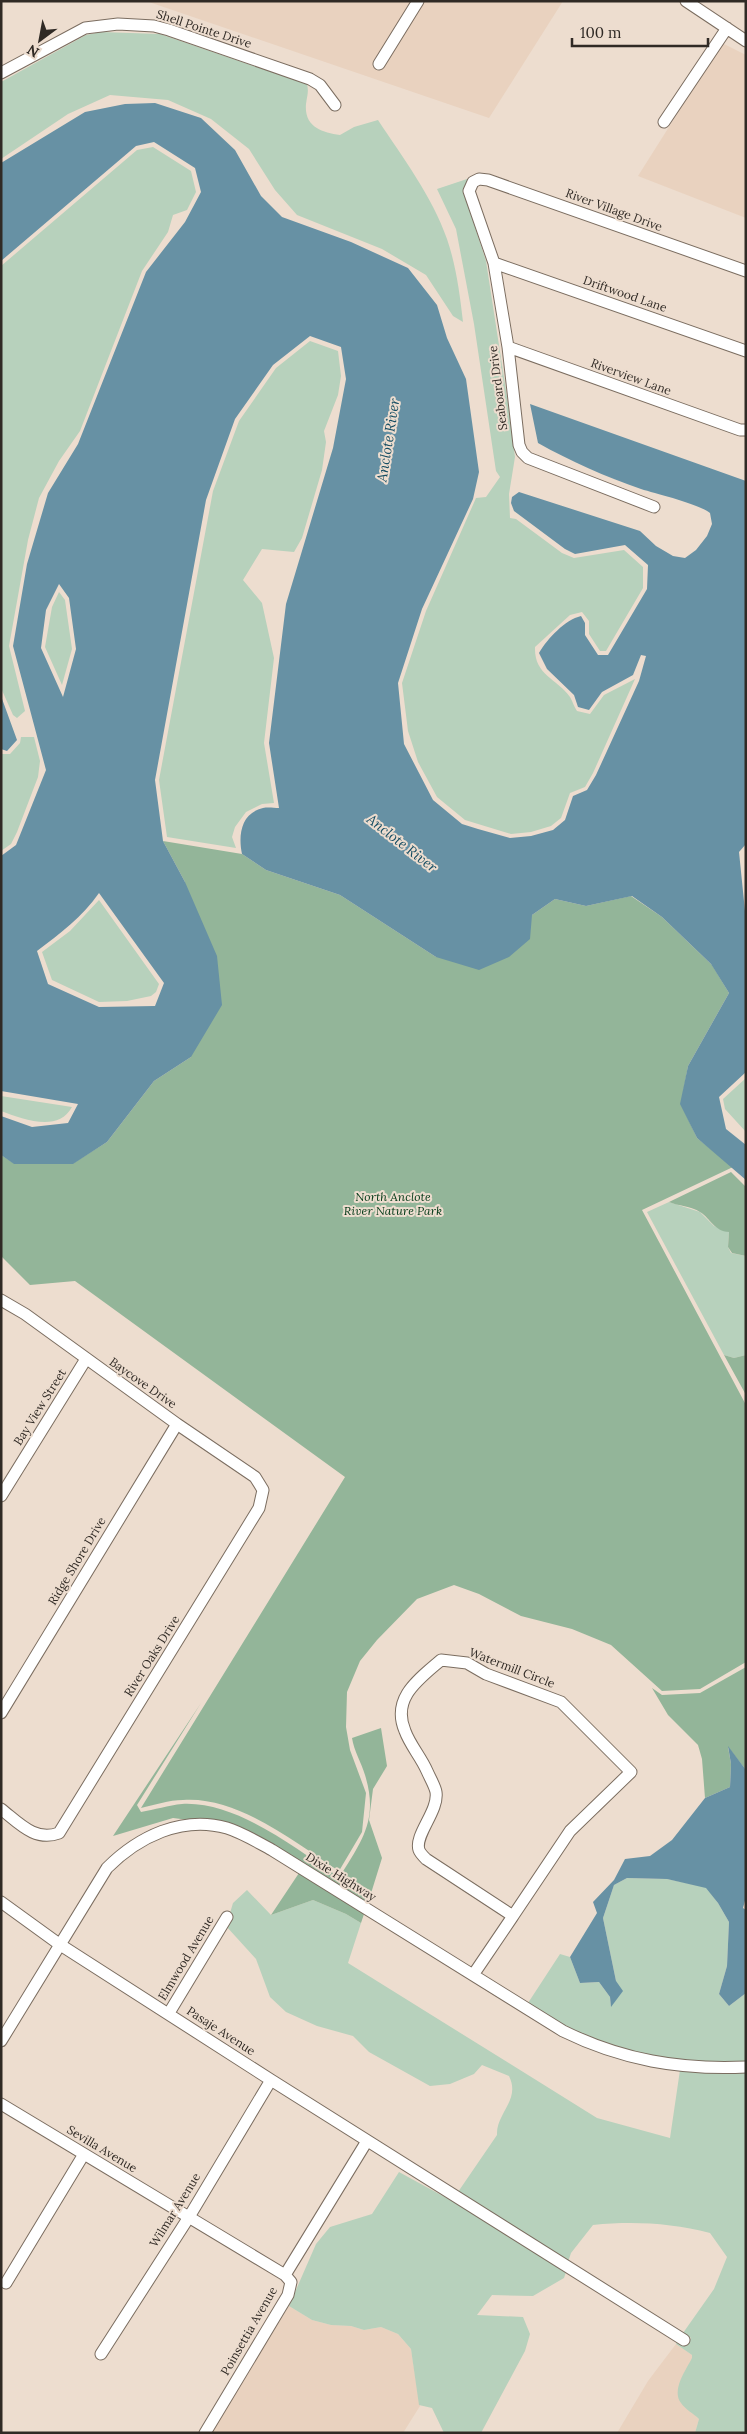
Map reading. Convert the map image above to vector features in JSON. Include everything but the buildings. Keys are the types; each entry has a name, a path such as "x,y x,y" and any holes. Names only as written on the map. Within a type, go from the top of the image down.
{"street":[{"path":"379,64 418,1"},
{"path":"686,1 746,41"},
{"name":"Shell Pointe Drive","path":"1,73 78,31 92,26 108,24 154,26 310,79 320,85 335,105"},
{"path":"664,122 727,28"},
{"name":"River Village Drive","path":"473,182 479,179 488,180 746,271"},
{"name":"Seaboard Drive","path":"473,182 469,191 494,263 508,346 519,445 522,452 528,458 654,507"},
{"name":"Driftwood Lane","path":"494,263 746,351"},
{"name":"Riverview Lane","path":"508,346 740,430 746,430"},
{"name":"Baycove Drive","path":"2,1300 255,1477 263,1490"},
{"name":"Bay View Street","path":"1,1496 86,1359"},
{"name":"Ridge Shore Drive","path":"1,1713 177,1424"},
{"name":"River Oaks Drive","path":"1,1809 34,1835 49,1837 59,1833 259,1508 263,1490"},
{"name":"Watermill Circle","path":"473,1975 513,1916 570,1831 631,1772 561,1702 486,1674 467,1663 440,1660 420,1677 404,1695 401,1712 404,1731 423,1760 436,1793 432,1811 419,1840 419,1850 426,1859 513,1916"},
{"name":"Dixie Highway","path":"1,2041 102,1874 124,1850 149,1835 175,1828 206,1825 236,1832 266,1846 563,2031 589,2044 620,2055 701,2067 746,2067"},
{"name":"Pasaje Avenue","path":"1,1902 59,1944 271,2080 684,2340"},
{"name":"Elmwood Avenue","path":"169,2013 227,1917"},
{"name":"Wilmar Avenue","path":"101,2354 189,2217 271,2080"},
{"name":"Sevilla Avenue","path":"1,2104 189,2217"},
{"name":"Poinsettia Avenue","path":"205,2433 288,2296 291,2282 285,2275 367,2141"},
{"path":"6,2283 84,2154"},
{"path":"189,2217 285,2275"}],"shaded area":[{"path":"146,1 412,1 372,66 380,71 423,1 563,1 489,118"},
{"path":"722,43 746,55 746,218 638,176"},
{"path":"289,2306 312,2320 331,2325 351,2326 364,2330 381,2327 398,2334 411,2349 420,2406 403,2433 211,2433"},
{"path":"676,2344 692,2355 692,2412 699,2419 695,2433 617,2433 648,2381"}],"green space":[{"path":"101,32 160,34 307,84 306,112 308,118 316,127 327,132 340,135 354,127 378,120 416,178 441,223 455,270 463,322 453,316 426,275 382,249 297,215 275,190 249,149 211,119 168,100 110,95 68,114 1,159 1,82 86,35"},
{"path":"153,147 191,171 196,192 187,210 173,215 168,232 142,271 80,431 59,461 39,498 28,540 9,646 25,711 17,718 13,715 1,688 1,266 137,150"},
{"path":"473,177 465,185 464,193 486,261 515,457 509,494 510,518 516,519 562,553 574,558 624,550 643,567 643,588 606,651 600,651 589,634 589,621 582,612 570,615 535,647 538,664 570,697 577,711 590,714 604,695 635,679 593,773 585,787 570,793 561,818 551,826 531,832 511,834 465,820 437,797 418,762 408,731 402,683 426,611 476,498 486,497 500,477 496,471 474,324 456,229 437,189"},
{"path":"310,341 338,351 341,376 338,395 324,431 326,442 322,470 302,538 294,552 262,549 243,580 262,603 274,658 264,743 274,803 262,804 246,812 235,827 232,837 236,848 167,837 159,780 213,491 239,421 276,368"},
{"path":"59,592 65,600 72,649 62,685 45,647 52,607"},
{"path":"21,737 34,737 40,761 38,777 11,844 1,851 1,754 10,754 20,743"},
{"name":"North Anclote River Nature Park","path":"163,841 242,854 266,870 340,895 436,957 532,915 555,899 586,906 631,896 662,917 712,965 729,993 688,1066 681,1104 697,1138 733,1167 642,1210 746,1405 746,1662 700,1689 662,1691 611,1645 572,1629 521,1616 479,1594 454,1585 417,1599 377,1640 360,1661 347,1692 346,1727 350,1750 366,1793 362,1832 339,1871 265,1823 224,1805 204,1801 183,1800 141,1808 345,1477 75,1281 30,1285 1,1256 1,1155 15,1164 72,1164 107,1142 154,1081 191,1057 185,882"},
{"path":"99,900 159,984 156,992 151,996 127,1001 99,1002 52,980 42,952 70,931"},
{"path":"746,1078 746,1132 725,1109 723,1099"},
{"path":"1,1096 72,1107 66,1115 58,1120 40,1122 1,1111"},
{"path":"731,1172 746,1187 746,1256 732,1253 728,1247 729,1232 716,1227 696,1210 669,1202"},
{"path":"669,1202 700,1212 714,1226 729,1232 728,1247 731,1253 746,1256 746,1355 734,1358 724,1355 647,1212"},
{"path":"724,1355 734,1358 746,1355 746,1395"},
{"path":"746,1667 746,1770 728,1747 731,1764 730,1787 705,1798 702,1759 698,1745 668,1715 652,1688 662,1695 700,1693"},
{"path":"201,1703 137,1805 141,1812 182,1804 202,1805 223,1810 243,1818 283,1839 336,1875 342,1873 357,1849 367,1827 369,1815 369,1790 352,1738 381,1728 387,1766 373,1789 369,1820 382,1858 368,1903 271,1843 189,1820 173,1818 113,1836"},
{"path":"299,1873 364,1914 361,1923 346,1914 313,1900 271,1915"},
{"path":"627,1878 667,1879 706,1887 718,1903 729,1922 727,1966 719,1994 729,2006 746,1993 746,2062 666,2058 626,2050 580,2033 528,2003 560,1954 570,1957 580,1983 599,1982 610,1997 611,2006 616,1981 603,1918 614,1885"},
{"path":"247,1890 271,1915 313,1900 346,1914 361,1923 348,1963 597,2118 670,2138 680,2070 746,2072 746,2433 695,2433 699,2419 678,2398 679,2386 692,2355 676,2344 677,2342 685,2346 691,2338 683,2333 714,2289 727,2257 710,2233 652,2224 593,2225 571,2253 568,2262 458,2192 497,2135 500,2120 512,2092 509,2076 482,2065 474,2074 450,2084 430,2086 369,2052 353,2036 317,2026 286,2012 270,1997 256,1959 226,1926 233,1915 230,1913 233,1903"},
{"path":"399,2172 452,2201 566,2272 564,2278 533,2296 492,2295 477,2315 523,2317 530,2334 525,2351 481,2433 444,2433 432,2408 419,2405 411,2349 398,2334 381,2327 364,2330 351,2326 331,2325 312,2320 289,2306 316,2244 330,2227 372,2214"}],"water":[{"name":"Anclote River","path":"155,103 201,118 235,150 261,196 282,217 351,242 408,268 437,305 447,338 466,379 479,472 473,499 422,609 398,683 404,744 433,800 462,824 510,838 531,836 553,830 565,820 573,796 587,790 596,775 639,681 646,656 641,655 633,675 602,692 589,710 578,707 574,695 547,669 539,653 557,630 569,621 581,616 585,623 585,635 598,655 608,655 647,589 648,565 625,545 575,554 565,549 514,511 511,503 512,497 519,492 640,531 656,546 673,556 685,558 696,550 707,536 712,524 710,513 705,510 615,479 575,462 538,443 530,404 746,481 746,844 739,852 746,921 746,1072 719,1097 726,1129 746,1145 746,1180 697,1138 680,1104 688,1066 729,993 711,964 662,917 632,896 586,906 555,899 532,915 530,939 509,957 479,970 436,957 340,895 266,870 242,854 241,832 250,815 263,808 279,808 269,743 286,604 333,448 346,379 341,347 310,336 273,365 235,419 206,500 155,780 163,841 185,882 217,956 222,1005 191,1057 154,1081 107,1142 73,1164 14,1164 1,1155 1,1116 32,1127 68,1123 78,1104 1,1091 1,856 16,845 46,770 13,646 27,564 48,493 78,444 146,272 185,222 201,192 195,168 154,142 136,146 1,261 1,163 85,112 125,104","holes":["59,584 69,598 76,649 63,697 41,648 46,610","99,893 164,983 155,1006 99,1007 48,984 37,951 78,917"]},
{"path":"1,696 17,740 7,751 1,749"},
{"path":"728,1746 746,1770 746,1897 743,1908 746,1910 746,1993 729,2006 719,1994 727,1966 729,1922 718,1903 706,1888 667,1879 627,1878 614,1885 603,1918 616,1981 623,1991 611,2007 610,1997 599,1982 580,1983 570,1957 597,1913 593,1902 614,1880 625,1859 650,1856 672,1840 705,1798 730,1787 731,1764"}]}
